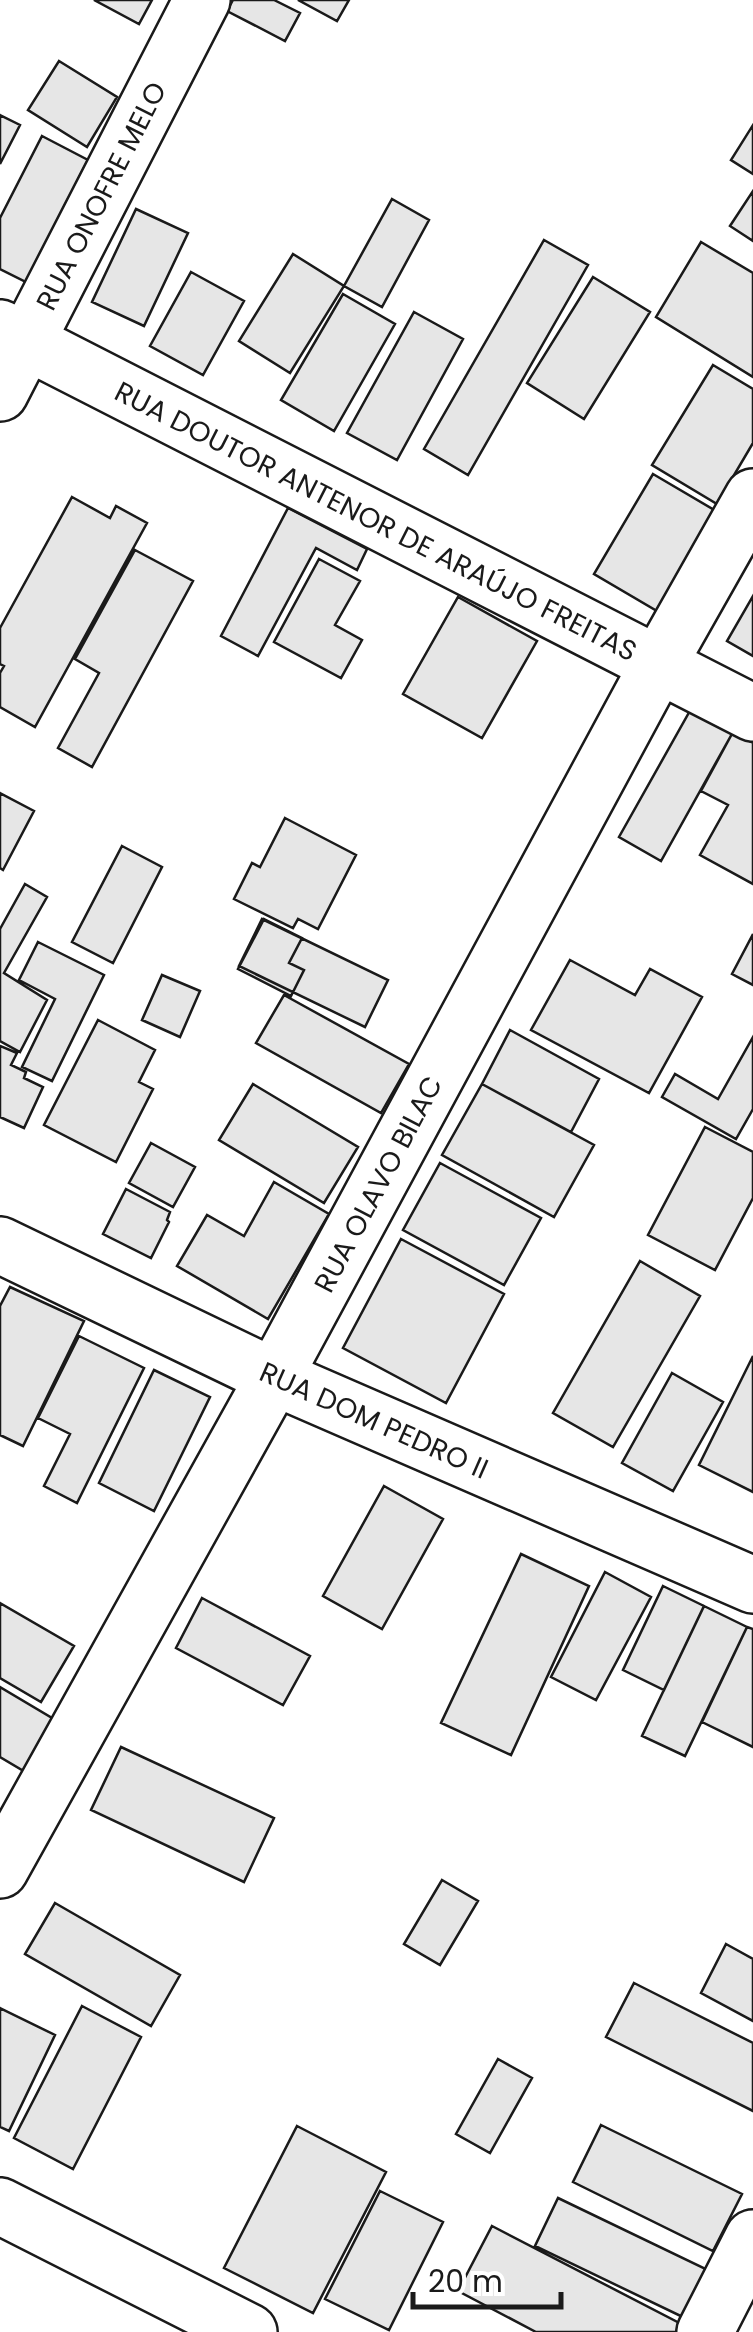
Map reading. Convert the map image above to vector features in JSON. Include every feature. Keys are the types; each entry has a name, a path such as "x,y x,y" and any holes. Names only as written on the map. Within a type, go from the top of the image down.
{"street":[{"name":"RUA ONOFRE MELO","path":"0,392 13,335 202,0"},
{"name":"RUA DOUTOR ANTENOR DE ARAÚJO FREITAS","path":"13,335 753,713"},
{"name":"RUA OLAVO BILAC","path":"0,1870 274,1377 658,665 753,497"},
{"name":"RUA DOM PEDRO II","path":"0,1245 274,1377 753,1585"},
{"path":"0,2206 249,2332"},
{"path":"705,2332 753,2238"}],"building":[{"path":"94,0 152,0 139,24"},
{"path":"233,0 274,0 300,13 285,41 227,11"},
{"path":"298,0 349,0 337,21"},
{"path":"59,61 117,97 87,147 28,110"},
{"path":"0,115 20,125 0,164"},
{"path":"753,125 753,174 731,160"},
{"path":"42,136 88,160 26,282 0,269 0,218"},
{"path":"753,191 753,241 730,226"},
{"path":"392,199 429,220 382,307 344,286"},
{"path":"136,209 188,233 144,326 92,302"},
{"path":"544,240 588,265 468,475 424,449"},
{"path":"701,242 753,273 753,377 656,317"},
{"path":"293,254 344,286 290,373 239,341"},
{"path":"191,272 244,301 203,375 150,346"},
{"path":"593,277 650,312 584,419 527,383"},
{"path":"343,294 395,324 334,431 281,400"},
{"path":"414,312 463,339 397,460 347,433"},
{"path":"713,365 753,389 753,443 717,504 652,465"},
{"path":"653,474 716,511 657,611 594,574"},
{"path":"72,497 110,518 116,506 147,523 35,727 0,707 0,673 4,666 0,664 0,628"},
{"path":"288,508 367,549 357,570 316,548 258,656 221,636"},
{"path":"135,550 193,581 92,767 58,748 99,673 75,659"},
{"path":"319,559 360,581 335,625 362,640 341,678 274,642"},
{"path":"753,596 753,656 727,641"},
{"path":"458,597 537,641 482,738 403,694"},
{"path":"691,709 733,732 661,861 619,837"},
{"path":"733,732 753,743 753,884 700,855 728,805 701,791"},
{"path":"0,793 34,811 3,870 0,868"},
{"path":"285,818 356,855 318,929 298,919 293,928 234,899 252,863 260,867"},
{"path":"122,846 162,867 113,963 72,942"},
{"path":"25,884 47,897 4,973 47,1000 20,1052 0,1041 0,929"},
{"path":"262,919 388,980 365,1027 239,966"},
{"path":"264,919 302,938 289,963 304,970 291,996 238,969"},
{"path":"753,934 753,985 732,974"},
{"path":"38,942 104,975 52,1081 22,1067 55,999 19,980"},
{"path":"570,960 635,995 650,969 702,997 649,1093 531,1030"},
{"path":"162,975 200,991 180,1037 142,1020"},
{"path":"284,995 409,1064 381,1113 256,1043"},
{"path":"98,1020 155,1050 139,1082 153,1089 116,1162 44,1125"},
{"path":"510,1030 599,1079 571,1132 482,1084"},
{"path":"753,1037 753,1109 736,1139 662,1097 675,1074 718,1099"},
{"path":"0,1046 17,1053 11,1065 26,1072 24,1078 43,1087 24,1128 0,1117"},
{"path":"253,1084 358,1147 324,1203 219,1140"},
{"path":"482,1084 594,1145 554,1217 442,1155"},
{"path":"705,1127 753,1152 753,1198 715,1270 648,1235"},
{"path":"151,1143 195,1167 173,1207 129,1183"},
{"path":"440,1163 541,1218 504,1285 403,1230"},
{"path":"274,1182 329,1214 268,1319 177,1266 207,1215 244,1236"},
{"path":"126,1189 170,1212 151,1258 103,1234"},
{"path":"401,1239 504,1294 446,1403 343,1348"},
{"path":"640,1261 700,1296 613,1447 553,1413"},
{"path":"10,1287 84,1321 23,1446 0,1435 0,1306"},
{"path":"79,1336 144,1368 77,1503 44,1486 70,1434 38,1418"},
{"path":"753,1356 753,1492 699,1465"},
{"path":"154,1370 210,1397 154,1511 99,1483"},
{"path":"672,1373 723,1402 673,1491 622,1463"},
{"path":"384,1486 443,1519 382,1629 323,1596"},
{"path":"521,1554 589,1586 511,1755 441,1723"},
{"path":"605,1572 651,1597 596,1700 551,1677"},
{"path":"663,1586 704,1606 664,1690 623,1670"},
{"path":"202,1598 310,1656 283,1705 176,1648"},
{"path":"0,1603 74,1646 41,1702 0,1678"},
{"path":"704,1606 747,1627 685,1756 642,1736"},
{"path":"747,1627 753,1629 753,1747 702,1722"},
{"path":"0,1687 57,1721 27,1773 0,1757"},
{"path":"121,1747 274,1818 244,1882 91,1810"},
{"path":"442,1880 478,1901 440,1965 404,1944"},
{"path":"55,1903 180,1975 151,2026 25,1954"},
{"path":"726,1944 753,1959 753,2021 701,1993"},
{"path":"634,1983 753,2043 753,2111 606,2037"},
{"path":"82,2006 141,2037 73,2169 14,2138"},
{"path":"0,2008 55,2035 9,2131 0,2127"},
{"path":"498,2059 532,2078 490,2153 456,2134"},
{"path":"601,2125 742,2194 713,2251 573,2182"},
{"path":"297,2126 386,2172 313,2313 224,2268"},
{"path":"380,2191 443,2222 389,2330 325,2299"},
{"path":"558,2198 712,2272 689,2320 535,2246"},
{"path":"492,2226 689,2328 687,2332 536,2332 458,2291"}]}
